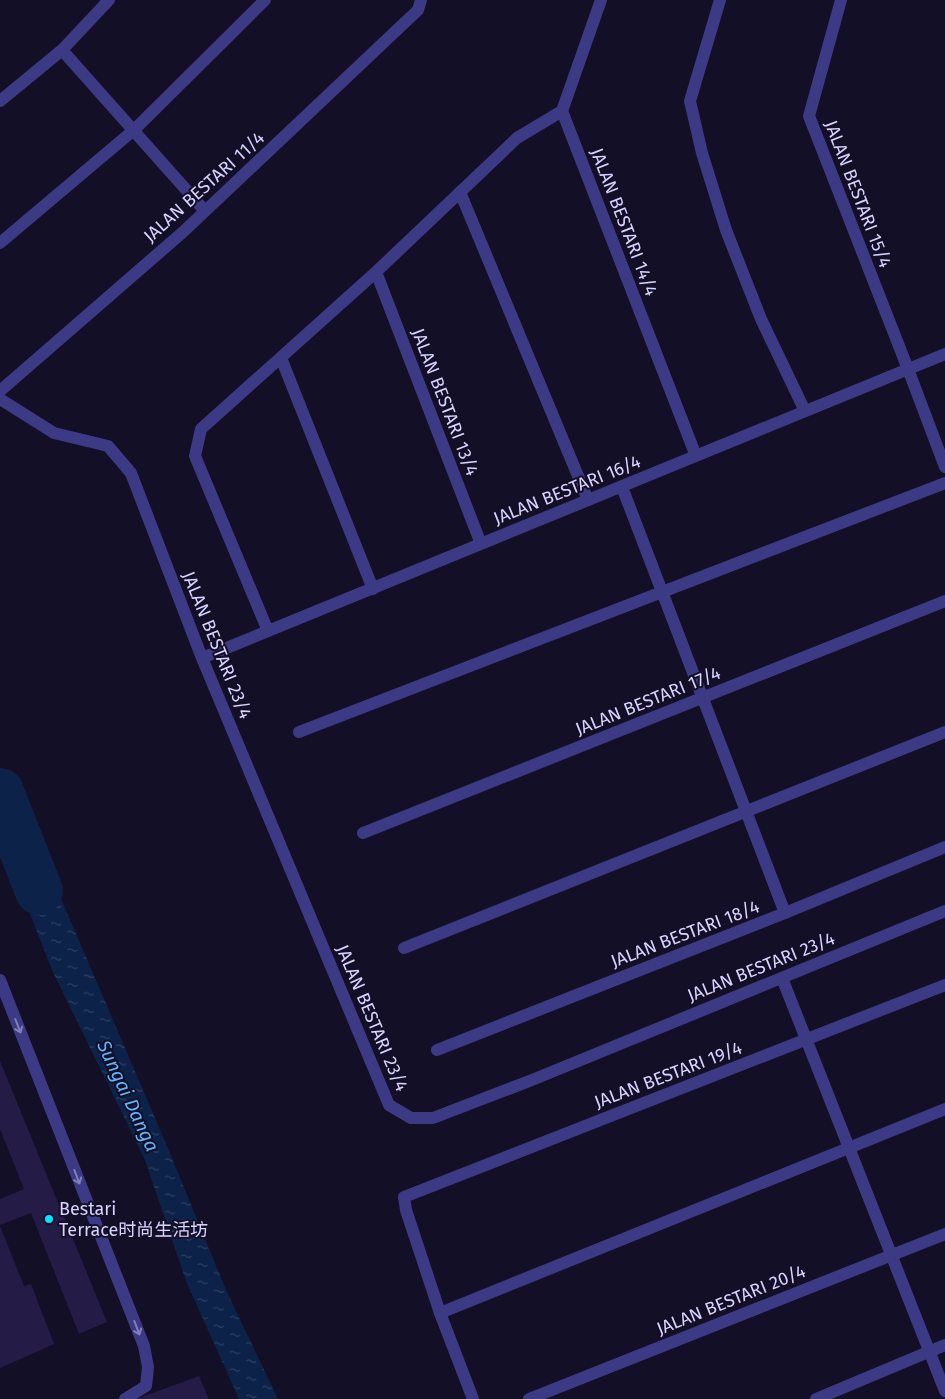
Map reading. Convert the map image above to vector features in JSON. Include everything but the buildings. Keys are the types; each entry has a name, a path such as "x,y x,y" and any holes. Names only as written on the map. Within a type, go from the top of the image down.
{"street":[{"path":"0,101 62,50 110,0"},
{"path":"0,243 134,129 265,0"},
{"name":"JALAN BESTARI 11/4","path":"0,391 205,211 418,10 421,0"},
{"path":"268,631 195,456 195,447 201,429 376,272 517,138 562,111 601,0"},
{"path":"720,0 690,101 702,153 726,230 761,319 805,411"},
{"name":"JALAN BESTARI 15/4","path":"841,0 809,116 945,467"},
{"path":"62,50 205,211"},
{"name":"JALAN BESTARI 14/4","path":"562,111 696,456"},
{"path":"460,192 588,500"},
{"name":"JALAN BESTARI 13/4","path":"376,272 481,544"},
{"name":"JALAN BESTARI 16/4","path":"202,658 945,354"},
{"path":"281,358 373,588"},
{"name":"JALAN BESTARI 23/4","path":"0,398 54,433 108,446 132,473 202,658 389,1105 411,1118 433,1118 532,1080 945,911"},
{"path":"299,732 945,483"},
{"path":"622,487 785,913"},
{"name":"JALAN BESTARI 17/4","path":"363,833 945,601"},
{"path":"404,948 745,810 945,732"},
{"name":"JALAN BESTARI 18/4","path":"437,1050 785,913 945,847"},
{"path":"782,978 945,1391"},
{"path":"0,980 144,1346 148,1367 146,1386 125,1399"},
{"name":"JALAN BESTARI 19/4","path":"440,1313 406,1210 404,1197 945,985"},
{"path":"473,1399 440,1313 945,1109"},
{"name":"JALAN BESTARI 20/4","path":"529,1399 945,1234"},
{"path":"816,1399 945,1346"}],"water":[{"path":"29,824 167,1146 226,1290 278,1399 239,1399 186,1281 145,1160 52,970 0,837"}],"waterway":[{"name":"Sungai Danga","path":"0,792 39,891"}],"place":[{"name":"Bestari Terrace时尚生活坊","path":"49,1219"}]}
